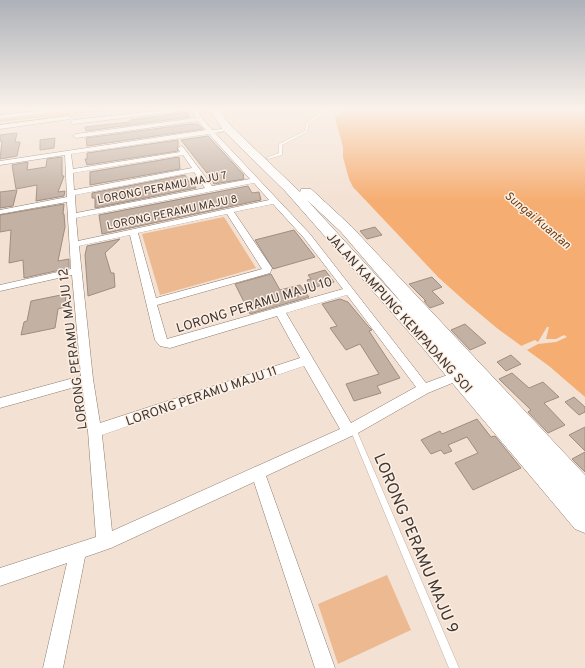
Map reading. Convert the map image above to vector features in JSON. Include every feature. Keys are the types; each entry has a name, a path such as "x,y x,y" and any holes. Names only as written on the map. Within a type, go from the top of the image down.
{"highway":[{"name":"JALAN KAMPUNG KEMPADANG SOI","path":"231,139 281,180 390,302 429,342 585,518"},
{"name":"JALAN KAMPUNG KEMPADANG SOI","path":"248,139 346,228 585,494"},
{"path":"328,232 327,226 330,223 346,228"}],"street":[{"name":"LORONG PERAMU MAJU 12","path":"75,139 69,172 76,271 87,379 95,431 105,542"},
{"path":"0,163 165,139"},
{"path":"174,139 210,189"},
{"path":"227,139 256,180 307,236 424,389"},
{"path":"44,150 49,152 49,156"},
{"path":"69,172 184,153"},
{"path":"0,212 197,170"},
{"name":"LORONG PERAMU MAJU 7","path":"72,216 256,180"},
{"name":"LORONG PERAMU MAJU 8","path":"75,244 275,201"},
{"path":"152,303 267,271 267,268 229,211"},
{"name":"LORONG PERAMU MAJU 10","path":"134,232 161,340 164,344 170,344 349,291"},
{"path":"0,288 76,271"},
{"path":"280,312 307,360 351,430"},
{"name":"LORONG PERAMU MAJU 11","path":"95,431 307,360"},
{"path":"0,577 105,542 351,430 424,389 458,376"},
{"path":"0,403 87,379"},
{"path":"258,473 325,668"},
{"path":"53,668 78,552"}],"lane":[{"path":"268,158 281,154 280,145 291,139"},
{"name":"LORONG PERAMU MAJU 9","path":"351,430 452,665"}],"shaded area":[{"path":"224,217 256,268 160,295 142,234"},
{"path":"387,575 411,630 338,664 318,604"}],"water":[{"name":"Sungai Kuantan","path":"341,139 585,139 585,397 549,366 498,329 439,278 353,187 349,179 343,157 343,147"}],"pier":[{"path":"547,327 549,327 546,339 556,339 564,335 567,337 556,342 538,344 527,350 521,346 535,340 538,342"}],"building":[{"path":"0,139 16,139 15,142 20,142 17,156 0,159 2,141 0,141"},
{"path":"55,139 54,148 40,150 40,140"},
{"path":"86,139 134,139 87,146"},
{"path":"211,139 244,175 244,179 214,184 209,172 207,173 181,140"},
{"path":"178,140 178,151 87,165 85,159 87,159 87,153"},
{"path":"62,157 62,176 64,176 58,192 65,191 64,196 36,201 37,185 16,189 12,165 28,162 27,170 46,167 47,159"},
{"path":"179,157 180,169 90,185 90,172"},
{"path":"185,175 189,182 192,181 196,188 95,208 95,198 92,198 92,193"},
{"path":"248,186 252,193 259,192 261,200 102,234 99,215"},
{"path":"17,190 13,206 0,208 0,192"},
{"path":"64,204 63,214 65,227 58,261 69,259 69,268 24,278 23,260 9,263 11,230 0,232 0,215"},
{"path":"375,227 382,235 367,239 360,231"},
{"path":"294,230 315,257 273,269 255,240"},
{"path":"120,239 105,253 111,273 114,273 115,287 88,296 85,255 87,246"},
{"path":"325,270 334,282 312,288 307,280 311,279 308,275"},
{"path":"271,274 280,290 300,285 309,297 250,314 235,284"},
{"path":"432,277 442,287 432,291 444,303 430,308 424,301 426,301 409,284"},
{"path":"66,294 65,307 58,309 55,328 21,335 24,322 27,321 31,301"},
{"path":"340,299 348,302 372,330 369,331 400,378 377,386 381,393 354,401 346,384 379,374 360,344 346,350 330,328 337,326 322,304"},
{"path":"465,324 486,343 470,350 451,330"},
{"path":"511,355 521,364 506,371 497,362"},
{"path":"512,373 529,388 543,382 559,397 544,403 565,425 548,433 528,412 531,410 499,379"},
{"path":"574,397 585,407 585,412 579,415 565,402"},
{"path":"477,419 491,437 495,436 521,468 473,490 455,463 478,453 467,437 448,445 452,451 444,454 441,450 431,454 421,440 440,431 442,434"},
{"path":"585,427 585,451 569,435"},
{"path":"585,452 585,472 572,459"}]}
